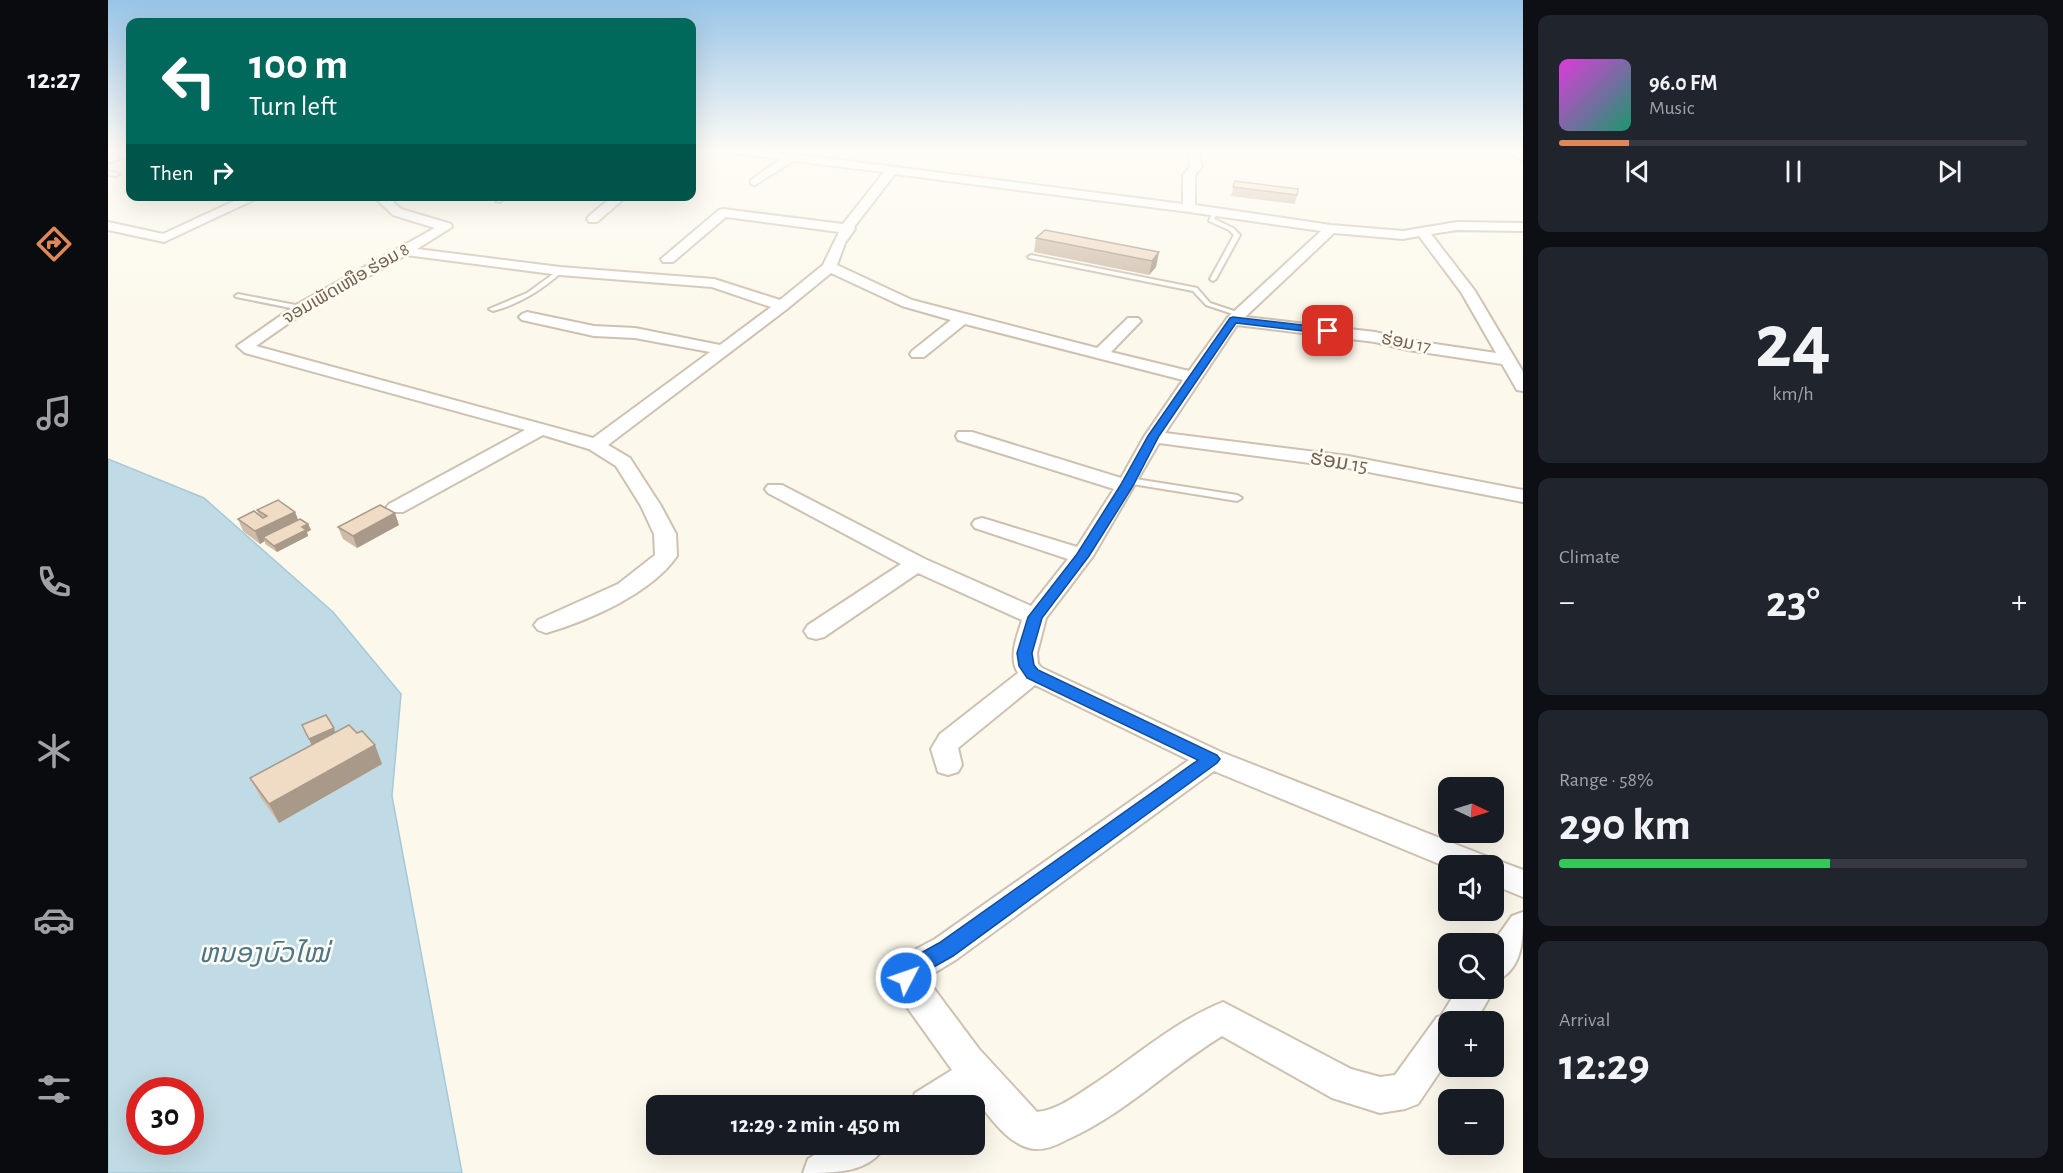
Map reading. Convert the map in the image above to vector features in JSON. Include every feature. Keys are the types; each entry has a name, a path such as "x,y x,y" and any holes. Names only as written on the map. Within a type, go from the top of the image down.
{"street":[{"path":"108,226 164,238 237,205"},
{"name":"ຈອມເພັດເໜືອ ຮ່ອມ 8","path":"389,205 397,212 446,227 301,308 245,346 262,354 541,429"},
{"path":"593,219 610,205"},
{"path":"596,445 782,306 830,267 831,258 852,221 865,205"},
{"path":"1164,205 1331,229 1392,235 1457,226 1523,227"},
{"path":"668,260 723,213 849,229"},
{"path":"1331,229 1236,317 1193,376 1082,556 1035,617 1025,653 1026,666 1033,674 1211,759 1450,855"},
{"path":"1424,232 1512,355 1523,386"},
{"path":"405,251 560,271 714,282 782,306"},
{"path":"830,267 907,303 962,319 1193,376"},
{"path":"527,317 594,331 635,333 723,350"},
{"name":"ຮ່ອມ 17","path":"1236,317 1375,337 1408,345 1512,355"},
{"path":"918,354 962,319"},
{"path":"1102,352 1133,321"},
{"path":"396,508 541,429 596,445 623,462 651,506 665,534 666,556 654,570 636,584 589,608 546,625"},
{"path":"965,436 1128,484"},
{"name":"ຮ່ອມ 15","path":"1154,436 1348,462 1523,496"},
{"path":"775,489 917,564 1035,617"},
{"path":"982,524 1082,556"},
{"path":"816,631 917,564"},
{"path":"948,765 944,749 949,741 1033,674"},
{"path":"1211,759 946,949 908,971 906,978 976,1075 1023,1124 1037,1132 1050,1130 1083,1113 1208,1025 1223,1018 1345,1084 1380,1095 1405,1091 1438,1044"},
{"path":"1504,876 1523,884"},
{"path":"1504,953 1523,926"},
{"path":"945,1095 976,1075"},
{"path":"822,1173 850,1155"}],"lane":[{"path":"1213,279 1237,235 1231,229 1211,220 1215,212"},
{"path":"1031,257 1195,289 1209,304 1236,317"},
{"path":"493,309 528,297 560,271"},
{"path":"238,296 301,308"},
{"path":"1128,484 1238,498"}],"water":[{"name":"ຫນອງບົວໄໝ່","path":"108,459 204,498 333,612 401,694 392,796 462,1173 108,1173"}],"building":[{"path":"1045,230 1159,252 1152,261 1036,238"},
{"path":"278,500 295,512 255,531 238,519 254,511 263,518 267,516 257,510"},
{"path":"380,505 395,513 353,536 338,527"},
{"path":"300,519 308,524 302,527 306,530 274,546 263,537"},
{"path":"326,715 334,728 309,739 302,725"},
{"path":"349,725 357,733 362,731 375,745 269,804 250,778"}],"route":[{"path":"906,978 908,971 946,949 1211,759 1033,674 1026,666 1025,653 1028,640 1035,617 1082,556 1154,436 1233,320 1328,331"}]}
